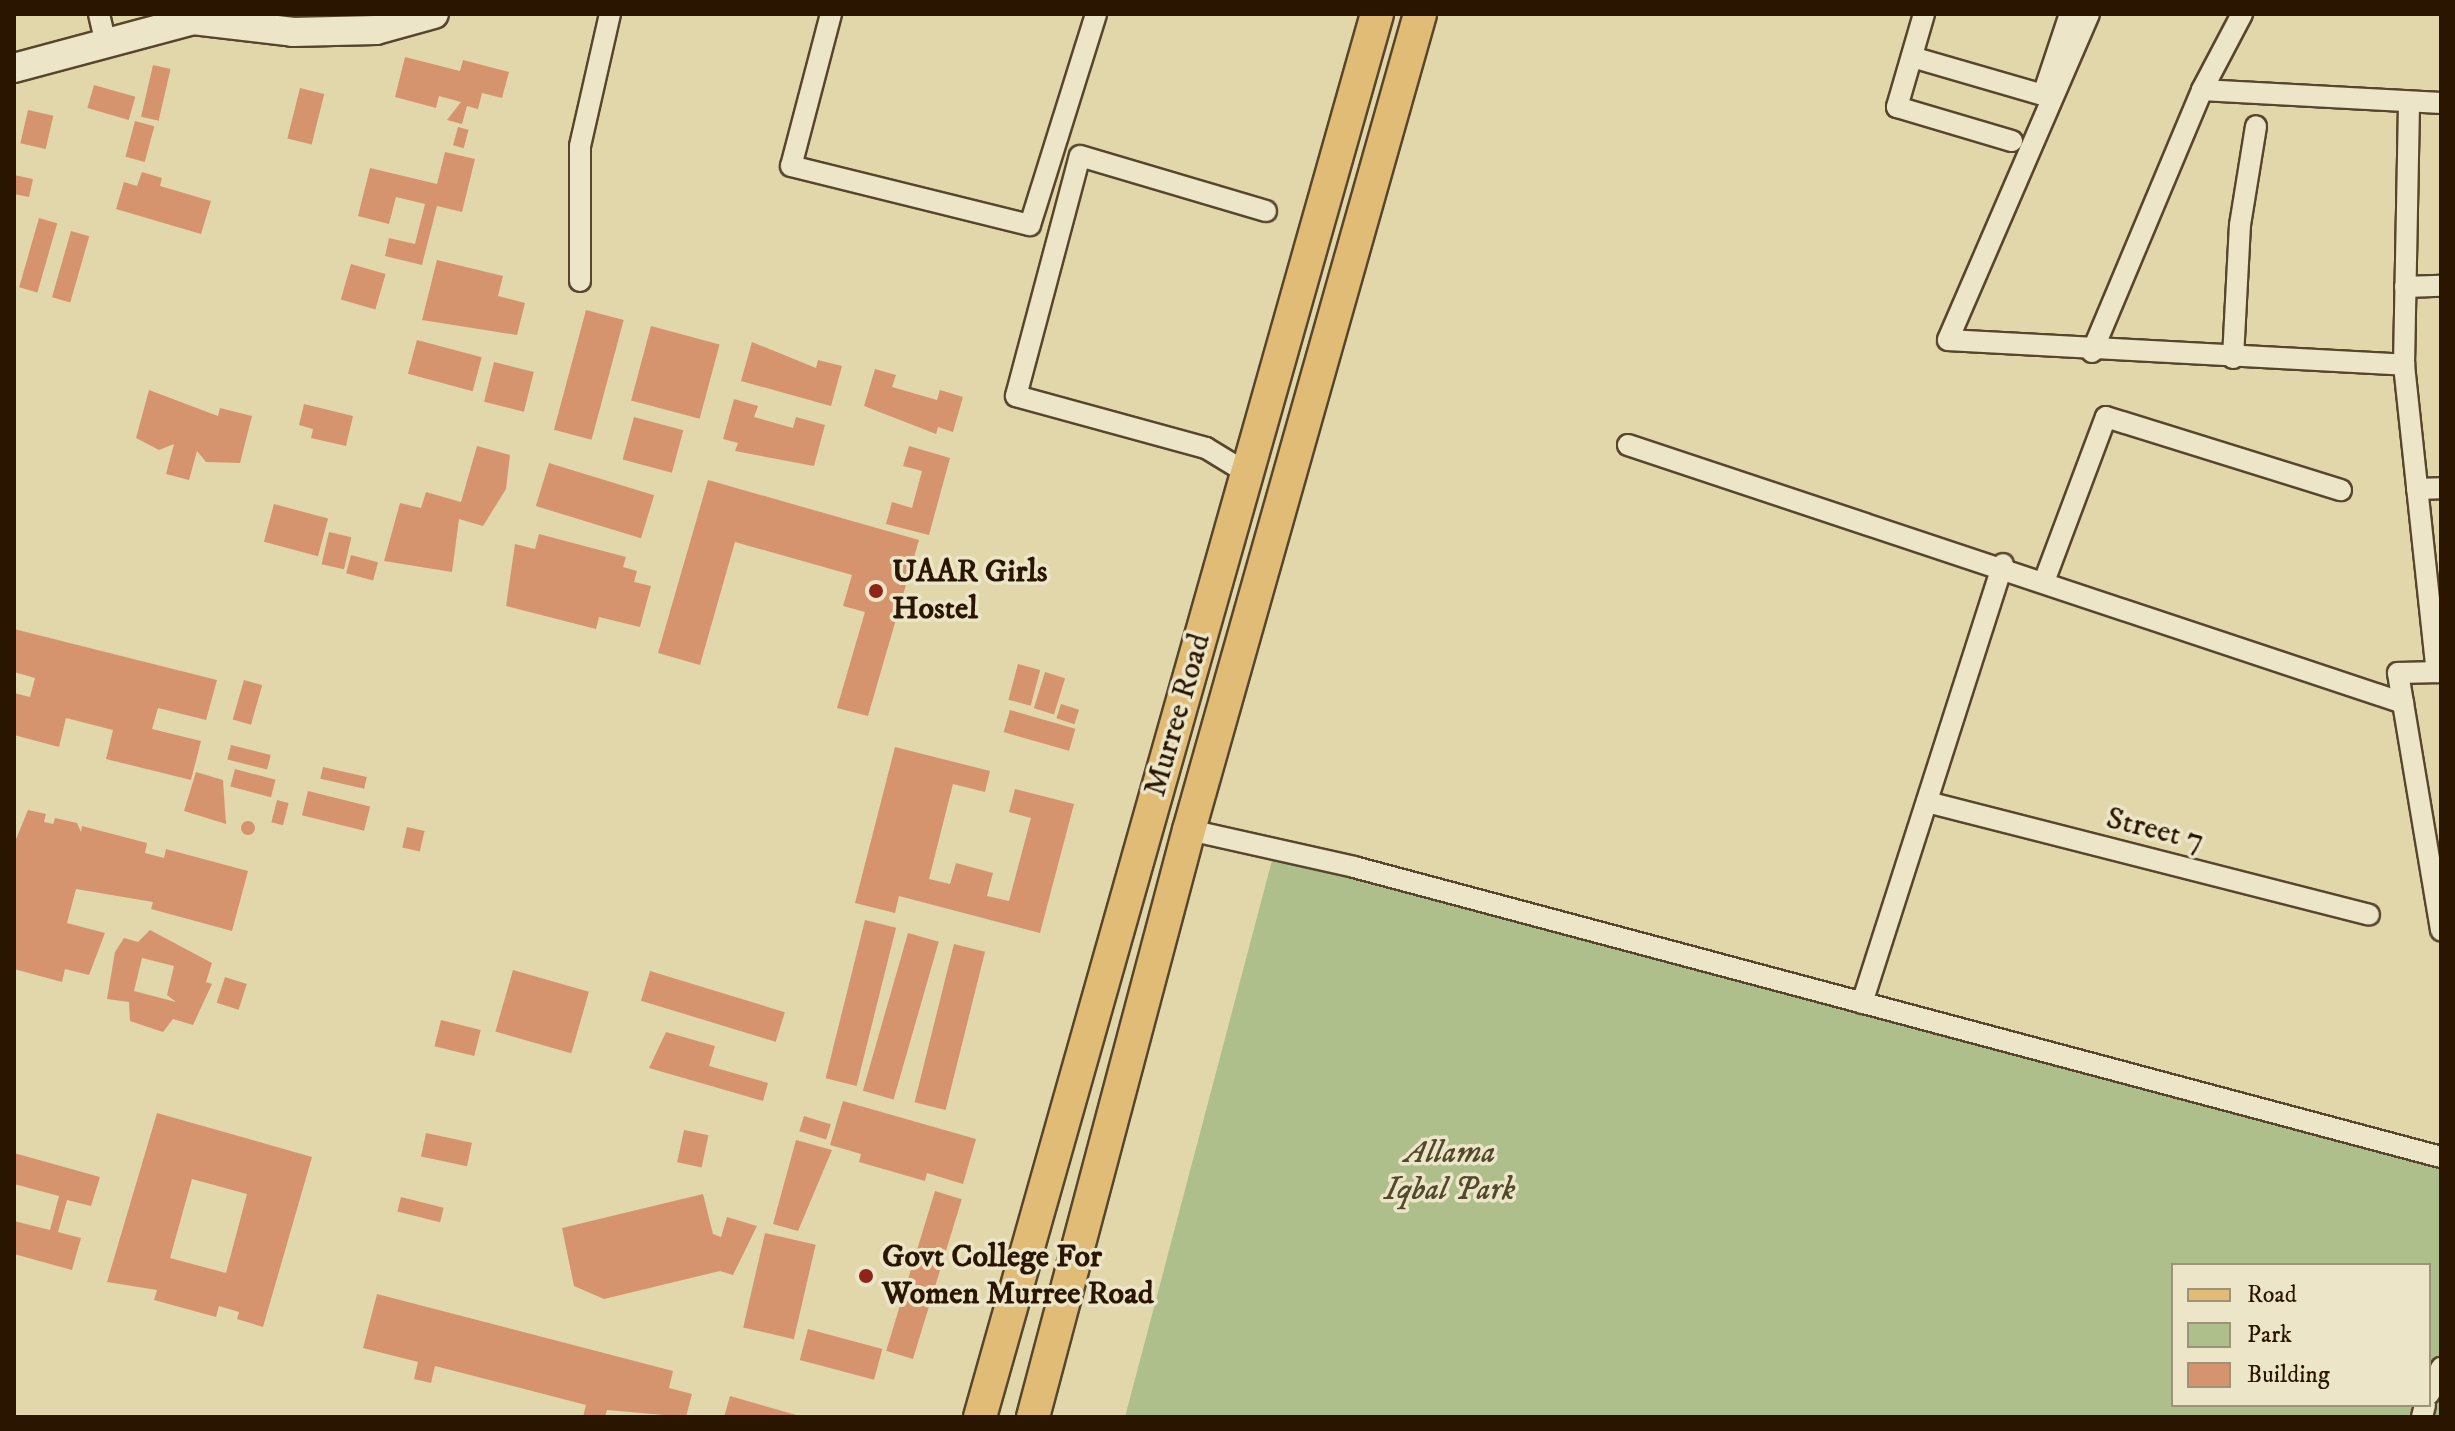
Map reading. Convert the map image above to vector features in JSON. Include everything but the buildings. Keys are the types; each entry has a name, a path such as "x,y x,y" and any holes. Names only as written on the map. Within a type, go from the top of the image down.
{"main road":[{"name":"Murree Road","path":"1033,1417 1189,830 1423,23"},
{"name":"Murree Road","path":"980,1417 1372,24"}],"street":[{"path":"99,14 106,44"},
{"path":"14,68 192,17 293,32 363,30 434,14"},
{"path":"580,281 580,146 610,14"},
{"path":"831,14 791,166 1030,225 1096,14"},
{"path":"1924,14 1897,107 2012,141"},
{"path":"1912,57 2043,95 2070,14"},
{"path":"2089,14 1946,335 1952,342 2092,352 2404,365"},
{"path":"2092,352 2202,90 2242,14"},
{"path":"2202,90 2441,103"},
{"path":"2409,103 2404,365 2439,672 2398,673 2435,854 2441,930"},
{"path":"2233,358 2240,225 2256,126"},
{"path":"1247,473 1206,448 1016,396 1080,156 1266,211"},
{"path":"2405,287 2441,286"},
{"path":"2045,579 2106,417 2341,490"},
{"path":"1628,445 2003,564 2403,703"},
{"path":"2417,489 2441,488"},
{"path":"1862,1003 2003,564"},
{"name":"Street 7","path":"1927,802 2369,915"},
{"path":"1189,830 1862,1003 2441,1157"},
{"path":"2431,1390 2441,1368"}],"green space":[{"name":"Allama Iqbal Park","path":"1275,849 2441,1157 2441,1417 1125,1417"}],"place":[{"name":"UAAR Girls Hostel","path":"876,591"},
{"name":"Govt College For Women Murree Road","path":"866,1276"}]}
